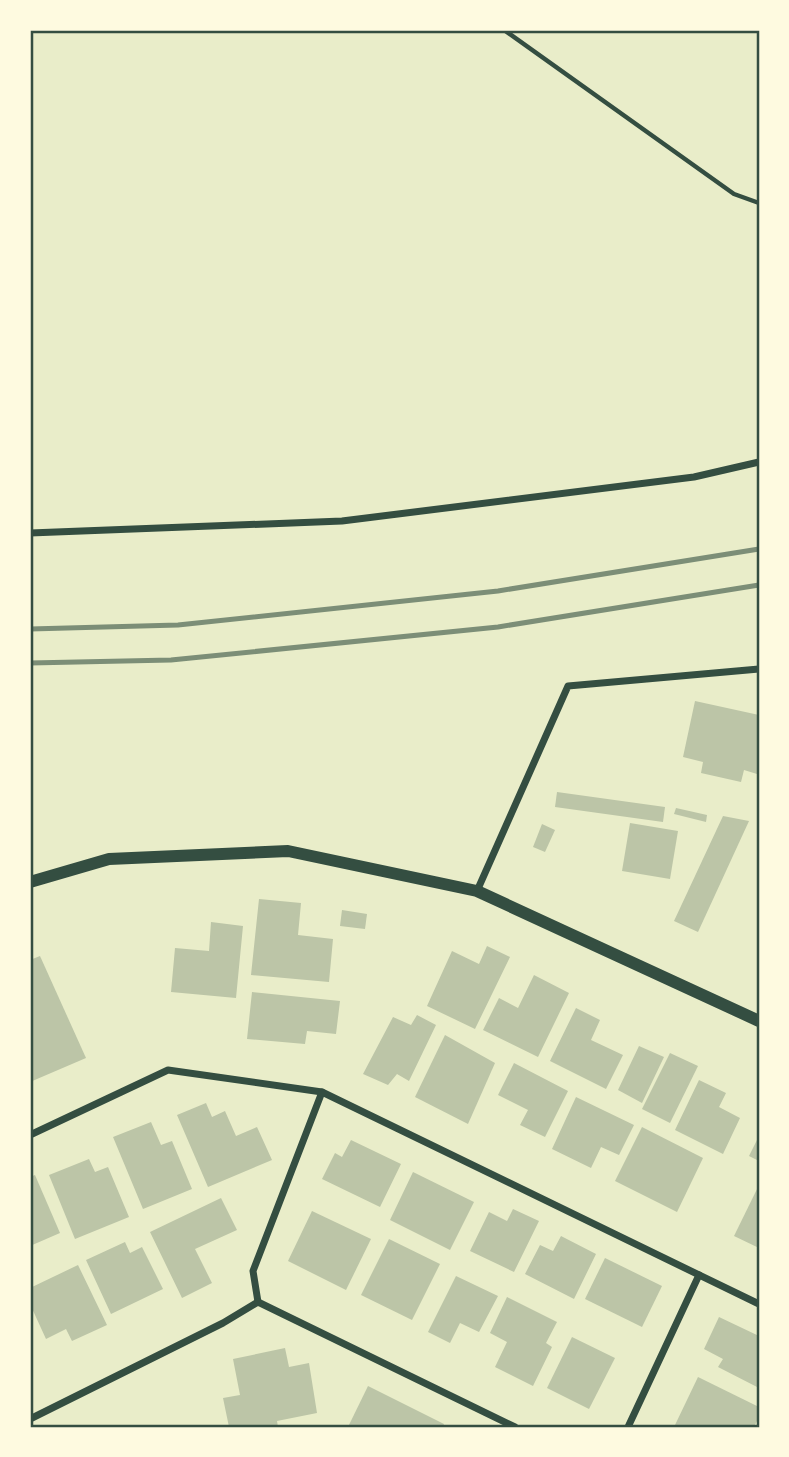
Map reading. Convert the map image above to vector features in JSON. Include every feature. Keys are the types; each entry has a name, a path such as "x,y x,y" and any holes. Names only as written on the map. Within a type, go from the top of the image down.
{"street":[{"path":"30,533 342,521 694,477 759,462"},
{"path":"477,891 568,686 759,669"},
{"path":"30,882 109,859 288,851 477,891 759,1021"},
{"path":"30,1135 167,1070 322,1092 759,1304"},
{"path":"258,1302 253,1271 322,1092"},
{"path":"628,1427 699,1275"},
{"path":"30,1419 223,1323 258,1302"},
{"path":"258,1302 515,1427"}],"path":[{"path":"504,30 734,194 759,203"}],"building":[{"path":"695,701 759,715 757,774 744,770 741,782 701,773 703,762 683,757"},
{"path":"557,792 665,807 663,822 555,807"},
{"path":"676,808 707,815 706,822 674,814"},
{"path":"723,816 749,821 698,932 674,921"},
{"path":"630,823 678,831 670,879 622,871"},
{"path":"542,824 555,830 545,852 533,847"},
{"path":"259,899 301,903 298,935 333,939 329,982 251,975"},
{"path":"342,910 367,914 365,929 340,926"},
{"path":"211,922 243,926 236,998 171,992 175,948 209,951"},
{"path":"487,946 510,957 475,1029 427,1006 452,951 479,964"},
{"path":"40,956 86,1058 30,1082 30,960"},
{"path":"534,975 569,993 538,1057 483,1030 499,998 518,1008"},
{"path":"252,992 340,1001 336,1034 307,1031 305,1044 247,1039"},
{"path":"576,1008 600,1020 591,1040 623,1055 606,1089 550,1061"},
{"path":"417,1015 436,1025 409,1081 397,1074 388,1085 363,1074 393,1017 411,1025"},
{"path":"445,1035 495,1063 468,1124 415,1097"},
{"path":"639,1046 664,1057 642,1103 618,1090"},
{"path":"670,1053 698,1066 670,1123 642,1109"},
{"path":"514,1063 568,1091 545,1137 520,1125 528,1110 498,1095"},
{"path":"699,1080 726,1093 719,1107 740,1118 723,1154 675,1130"},
{"path":"576,1097 634,1125 619,1155 601,1147 591,1168 552,1149"},
{"path":"206,1103 212,1117 225,1111 236,1136 257,1127 272,1160 208,1187 177,1115"},
{"path":"151,1122 161,1145 172,1141 192,1189 143,1209 113,1137"},
{"path":"642,1127 703,1158 677,1212 615,1181"},
{"path":"759,1136 759,1161 749,1156"},
{"path":"351,1140 401,1164 380,1207 322,1179 335,1153 342,1157"},
{"path":"89,1159 95,1172 108,1167 129,1217 75,1239 49,1175"},
{"path":"413,1172 474,1202 450,1250 390,1220"},
{"path":"35,1175 60,1233 30,1246 30,1177"},
{"path":"759,1185 759,1248 734,1236"},
{"path":"221,1198 237,1230 195,1249 212,1283 182,1298 150,1232"},
{"path":"513,1209 539,1221 514,1272 470,1251 489,1212 507,1221"},
{"path":"312,1211 371,1239 346,1290 288,1261"},
{"path":"561,1236 596,1254 574,1299 525,1274 540,1245 553,1251"},
{"path":"389,1239 440,1264 412,1320 361,1295"},
{"path":"125,1242 130,1253 142,1247 163,1289 111,1314 86,1260"},
{"path":"605,1258 662,1286 642,1327 585,1299"},
{"path":"78,1265 107,1325 72,1341 66,1329 46,1339 30,1304 30,1288"},
{"path":"456,1276 498,1296 479,1332 460,1323 450,1343 428,1332"},
{"path":"507,1297 557,1322 546,1343 552,1347 533,1386 495,1367 507,1342 490,1333"},
{"path":"719,1317 759,1336 759,1388 718,1367 723,1359 704,1349"},
{"path":"572,1337 615,1358 589,1409 547,1388"},
{"path":"285,1348 289,1367 309,1363 317,1413 277,1421 278,1427 229,1427 223,1398 240,1395 233,1359"},
{"path":"698,1377 759,1407 759,1417 754,1427 675,1425"},
{"path":"368,1386 444,1424 443,1427 348,1427"}],"railway":[{"path":"30,629 178,625 498,591 759,549"},
{"path":"30,663 171,660 498,627 759,585"}]}
